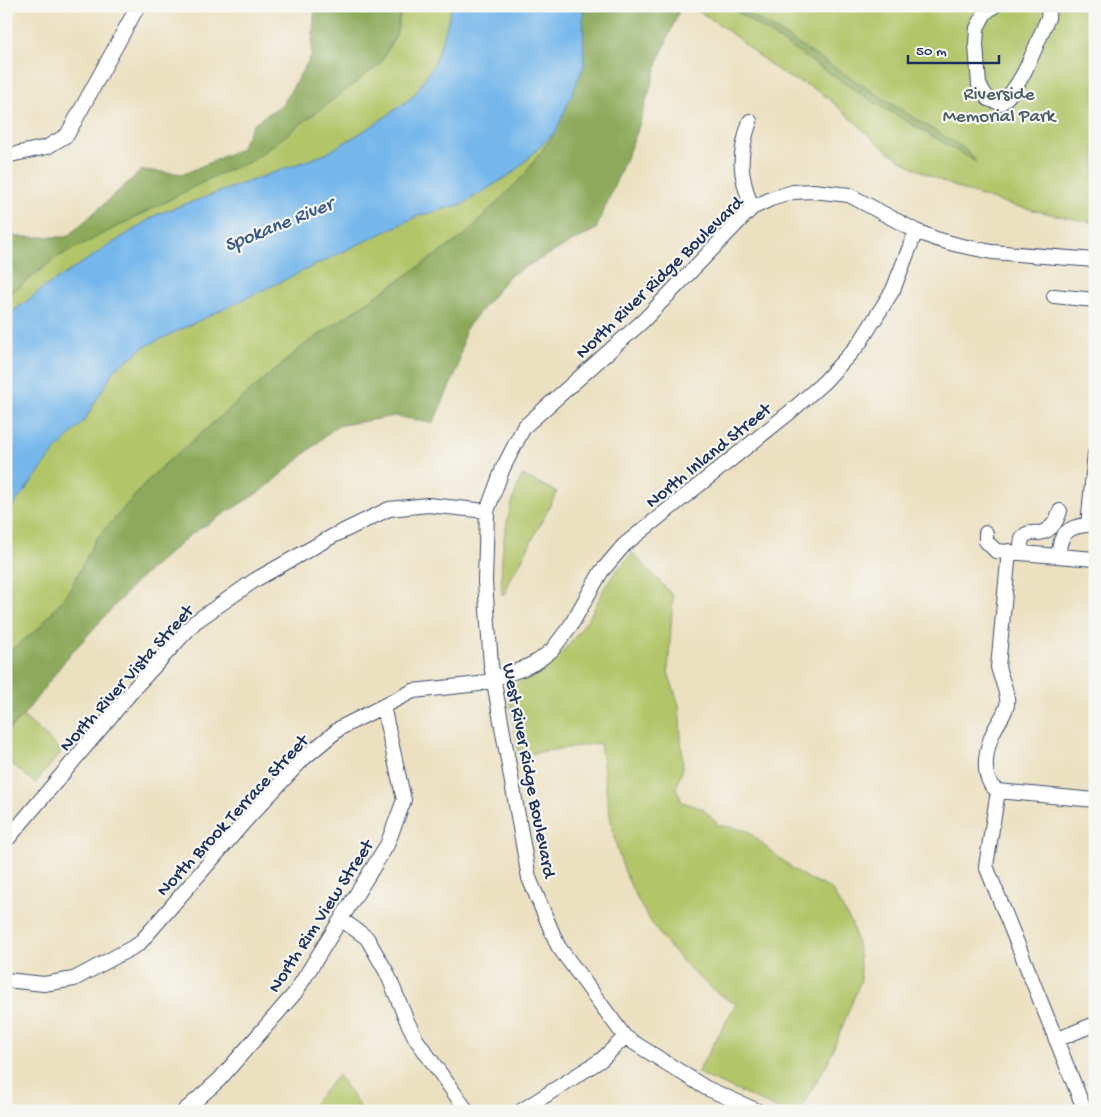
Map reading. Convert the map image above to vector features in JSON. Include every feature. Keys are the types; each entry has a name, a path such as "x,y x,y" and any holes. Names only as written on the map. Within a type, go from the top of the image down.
{"street":[{"path":"6,156 47,147 67,135 138,6"},
{"path":"994,6 985,13 977,28 976,45 979,85 988,99 1001,103 1010,96 1018,85 1048,18 1049,6"},
{"path":"750,121 740,156 743,183 752,208"},
{"name":"North River Ridge Boulevard","path":"487,511 503,468 524,427 643,321 752,208 771,199 792,192 812,191 849,196 858,199 891,219 936,239 992,252 1095,260"},
{"name":"North Inland Street","path":"493,679 522,669 538,661 552,650 571,625 601,572 624,545 789,413 824,382 859,344 893,290 916,231"},
{"path":"1054,296 1095,300"},
{"path":"1059,555 1060,541 1070,528 1091,526 1095,453"},
{"name":"North River Vista Street","path":"6,841 138,684 196,622 254,580 333,536 389,509 428,505 487,511"},
{"name":"West River Ridge Boulevard","path":"487,511 484,582 493,679 529,878 558,946 625,1037 706,1088 758,1111"},
{"path":"1060,511 1057,521 1047,531 1030,533 1024,537 1015,552 998,667 1002,684 1008,696 1007,707 993,733 988,750 986,770 990,783 998,791 1095,800"},
{"path":"986,533 986,541 996,551 1095,559"},
{"name":"North Brook Terrace Street","path":"6,980 44,984 74,979 139,944 246,820 303,759 340,728 413,691 479,684 493,679"},
{"name":"North Rim View Street","path":"184,1111 219,1080 295,993 387,845 404,800 383,706"},
{"path":"998,791 986,866 1085,1111"},
{"path":"341,919 367,938 387,973 416,1039 467,1111"},
{"path":"1056,1040 1095,1024"},
{"path":"521,1111 601,1060 625,1037"}],"green space":[{"path":"315,6 402,6 396,35 380,64 252,161 221,173 56,258 6,297 6,219 11,218 14,237 67,237 142,170 184,174 240,149 253,124 283,104 311,56"},
{"path":"402,6 452,6 434,64 414,96 377,123 326,154 158,214 45,287 6,317 6,297 56,258 221,173 252,161 380,64 396,35"},
{"path":"583,6 681,6 659,59 637,132 596,229 509,276 465,330 458,368 433,423 394,416 337,426 264,489 190,535 137,581 66,659 23,716 6,732 6,654 38,629 68,593 96,539 157,471 303,346 464,236 525,174 556,131 584,66"},
{"name":"Riverside Memorial Park","path":"688,6 1095,6 1095,223 994,200 945,183 922,171 889,152 822,94 808,85 786,76 713,20"},
{"path":"728,6 762,21 786,36 957,144 968,152 976,162 865,97"},
{"path":"556,131 525,174 464,236 303,346 157,471 96,539 68,593 38,629 6,654 6,515 56,449 84,421 114,370 144,347 339,253 418,216 463,204 514,172"},
{"path":"522,475 557,492 517,569 509,580 507,592 502,595 501,580 505,534 516,489"},
{"path":"633,553 673,596 668,672 679,705 683,768 676,788 682,802 703,809 719,825 748,831 800,874 831,889 852,924 859,953 861,980 828,1062 799,1111 783,1111 697,1073 736,1004 713,990 678,956 663,939 629,883 612,828 600,743 519,755 510,701 510,695 516,684 555,661 590,616 605,587 617,570"},
{"path":"23,716 62,751 35,783 6,759 6,732"},
{"path":"338,1075 363,1111 307,1111"}],"water":[{"name":"Spokane River","path":"452,6 583,6 584,66 556,131 514,172 463,204 418,216 144,347 114,370 84,421 56,450 6,515 6,317 45,287 158,214 326,154 377,123 414,96 434,64"}]}
